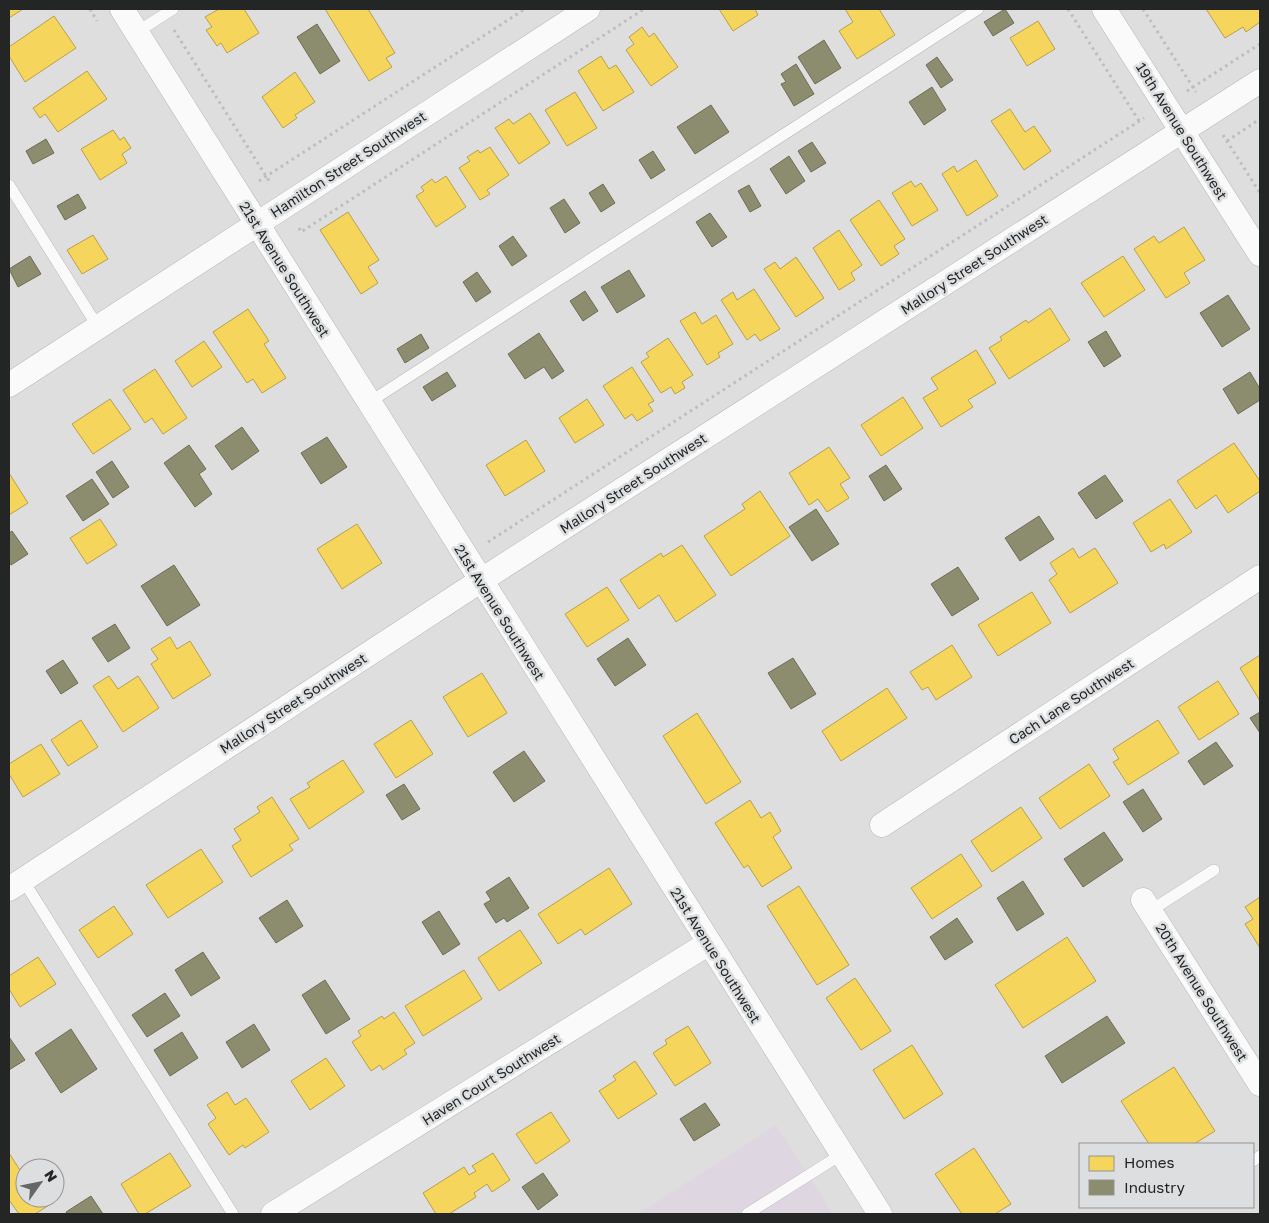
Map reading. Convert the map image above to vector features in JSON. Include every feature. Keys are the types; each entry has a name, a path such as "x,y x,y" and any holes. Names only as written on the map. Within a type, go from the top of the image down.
{"street":[{"name":"21st Avenue Southwest","path":"122,9 368,403 880,1214"},
{"name":"19th Avenue Southwest","path":"1104,9 1260,254"},
{"name":"Hamilton Street Southwest","path":"9,385 256,224 573,13"},
{"name":"Mallory Street Southwest","path":"16,885 480,581 1260,81"},
{"name":"Cach Lane Southwest","path":"882,825 1260,577"},
{"name":"20th Avenue Southwest","path":"1147,905 1260,1084"},
{"name":"Haven Court Southwest","path":"273,1214 709,943"}],"lane":[{"path":"368,403 978,9"},
{"path":"137,32 169,12"},
{"path":"9,185 98,327"},
{"path":"1147,905 1214,870"},
{"path":"16,885 232,1214"},
{"path":"747,1214 842,1154"}],"path":[{"path":"256,184 525,9"},
{"path":"296,223 301,232 644,9"},
{"path":"1068,9 1139,121"},
{"path":"1144,9 1199,97"},
{"path":"169,12 274,189"},
{"path":"1184,93 1260,44"},
{"path":"484,544 1148,114"},
{"path":"1227,141 1260,120"},
{"path":"1218,127 1260,193"}],"shaded area":[{"path":"776,1125 833,1214 638,1214"}],"building: Homes":[{"path":"9,9 23,9 9,18"},
{"path":"219,9 244,9 259,33 227,53 221,43 217,46 206,30 212,27 205,17"},
{"path":"325,9 368,9 395,53 386,58 392,67 369,81"},
{"path":"719,9 755,9 758,15 733,31"},
{"path":"845,9 879,9 895,35 857,59 839,31 853,22"},
{"path":"1206,9 1260,9 1260,22 1246,32 1243,27 1225,38"},
{"path":"54,16 76,48 25,82 9,56 9,47"},
{"path":"1038,21 1055,49 1027,66 1010,38"},
{"path":"642,27 649,37 654,33 678,67 651,86 626,50 634,44 629,37"},
{"path":"601,56 609,69 616,65 634,92 603,111 578,71"},
{"path":"87,71 107,99 58,132 45,114 40,118 33,108"},
{"path":"295,72 315,102 295,115 297,118 283,128 262,97"},
{"path":"575,92 597,128 567,146 545,110"},
{"path":"1010,109 1025,132 1034,126 1051,151 1024,170 991,121"},
{"path":"530,113 550,143 519,164 495,128 509,119 513,124"},
{"path":"113,130 120,140 124,137 131,148 122,154 127,163 100,180 81,149"},
{"path":"490,147 509,175 487,190 490,194 480,200 459,168 470,161 467,157 478,150 480,153"},
{"path":"976,160 998,196 967,216 942,174 954,166 957,172"},
{"path":"446,176 466,207 436,227 416,196 424,191 421,187 432,179 435,183"},
{"path":"911,181 915,187 921,183 938,210 912,226 892,193"},
{"path":"879,200 905,239 894,246 899,254 881,266 850,220"},
{"path":"348,212 379,260 368,267 378,283 361,294 320,230"},
{"path":"1184,227 1205,260 1184,273 1190,283 1166,298 1134,249 1154,236 1159,243"},
{"path":"839,230 862,265 851,273 855,280 839,290 813,248"},
{"path":"93,235 108,259 82,274 67,250"},
{"path":"1123,256 1145,290 1104,317 1081,283"},
{"path":"796,257 824,298 796,317 764,269 775,262 780,269"},
{"path":"754,289 780,329 760,341 755,334 747,340 721,300 733,292 737,300"},
{"path":"1050,308 1070,340 1009,379 989,348 1002,340 1000,337 1026,320 1028,323"},
{"path":"248,309 269,341 264,344 286,378 262,393 253,379 247,383 213,332"},
{"path":"695,312 702,324 716,315 733,344 718,353 720,357 707,365 680,321"},
{"path":"668,338 693,375 682,382 685,388 675,394 671,387 661,393 641,362 649,357 646,353"},
{"path":"204,341 222,367 192,387 175,361"},
{"path":"976,350 996,383 968,400 973,407 941,427 923,398 938,389 931,378"},
{"path":"632,367 654,401 648,404 653,411 637,421 632,414 625,419 603,386"},
{"path":"155,369 187,418 163,434 152,418 145,423 123,390"},
{"path":"903,397 923,428 881,456 861,425"},
{"path":"110,399 131,429 93,454 72,424"},
{"path":"587,399 604,425 575,443 559,418"},
{"path":"526,440 545,471 505,496 486,465"},
{"path":"1234,443 1260,481 1260,491 1228,513 1216,495 1196,509 1177,481"},
{"path":"829,447 850,478 840,484 849,498 827,512 818,499 809,505 789,473"},
{"path":"9,473 28,503 9,515"},
{"path":"760,491 790,536 731,576 704,536 745,509 742,504"},
{"path":"1170,499 1192,532 1166,549 1164,544 1151,552 1133,523"},
{"path":"100,519 117,545 87,564 70,538"},
{"path":"357,524 382,563 342,589 317,549"},
{"path":"682,545 716,595 676,622 659,595 639,609 620,580 661,553 663,557"},
{"path":"1073,548 1079,558 1095,548 1118,583 1070,613 1049,580 1057,574 1050,563"},
{"path":"607,587 629,620 587,647 565,614"},
{"path":"1032,592 1051,623 998,656 978,625"},
{"path":"170,637 177,649 190,641 211,675 173,699 151,664 158,659 151,649"},
{"path":"952,645 972,677 936,700 928,687 922,690 910,672"},
{"path":"1260,655 1260,701 1240,668"},
{"path":"482,673 507,713 468,737 443,697"},
{"path":"109,676 118,689 138,676 159,708 123,732 93,686"},
{"path":"1218,681 1239,714 1199,740 1178,707"},
{"path":"887,688 907,718 841,761 822,731"},
{"path":"697,713 741,782 706,804 663,736"},
{"path":"81,720 98,747 68,766 51,740"},
{"path":"411,720 433,754 396,778 374,744"},
{"path":"1158,720 1179,753 1128,785 1113,762 1119,759 1113,749"},
{"path":"41,744 60,774 23,797 9,774 9,764"},
{"path":"343,760 364,792 309,829 290,799 310,787 307,783"},
{"path":"1089,764 1110,796 1060,829 1039,798"},
{"path":"272,797 299,839 289,845 293,850 251,877 232,846 241,840 234,829 260,812 257,807"},
{"path":"750,800 761,818 770,812 781,831 773,837 792,868 762,887 748,865 744,868 715,823"},
{"path":"1021,807 1042,838 992,872 971,841"},
{"path":"201,849 223,882 168,918 146,885"},
{"path":"961,854 982,886 932,919 911,888"},
{"path":"609,868 632,904 585,935 581,929 558,944 538,914"},
{"path":"799,886 849,965 817,985 767,906"},
{"path":"1260,897 1260,948 1245,924 1253,919 1245,907"},
{"path":"114,906 133,934 98,958 79,930"},
{"path":"520,930 542,963 499,991 478,958"},
{"path":"1067,937 1096,981 1023,1028 995,985"},
{"path":"38,957 56,984 20,1007 9,989 9,976"},
{"path":"464,970 482,999 423,1036 405,1006"},
{"path":"855,978 891,1031 861,1050 826,998"},
{"path":"394,1012 415,1043 404,1050 407,1054 383,1070 380,1065 371,1071 352,1042 361,1036 358,1031 382,1016 384,1019"},
{"path":"688,1026 711,1063 675,1086 653,1053 667,1044 665,1040"},
{"path":"912,1045 943,1094 904,1119 873,1070"},
{"path":"326,1058 345,1086 310,1110 291,1081"},
{"path":"635,1061 657,1094 618,1119 599,1091 616,1080 613,1076"},
{"path":"1174,1067 1215,1131 1196,1143 1148,1143 1121,1101"},
{"path":"227,1092 235,1105 246,1098 269,1132 245,1148 243,1145 229,1155 208,1124 216,1118 207,1105"},
{"path":"551,1112 570,1141 536,1164 516,1134"},
{"path":"974,1148 1011,1204 995,1214 962,1214 935,1174"},
{"path":"9,1153 15,1162 15,1208 44,1208 35,1214 19,1214 9,1200"},
{"path":"170,1153 191,1186 145,1214 139,1214 121,1184"},
{"path":"493,1153 510,1180 492,1192 487,1184 474,1193 476,1197 449,1214 436,1214 423,1193 464,1167 469,1175 476,1171 472,1166"}],"building: Industry":[{"path":"1005,9 1014,23 993,36 984,22"},
{"path":"317,24 340,61 320,74 297,37"},
{"path":"824,40 841,68 815,84 798,57"},
{"path":"937,57 953,80 941,88 926,65"},
{"path":"796,64 814,94 794,106 781,84 786,82 781,74"},
{"path":"932,87 946,110 924,125 909,102"},
{"path":"711,105 729,132 695,154 677,127"},
{"path":"46,139 54,153 33,164 26,151"},
{"path":"812,142 826,163 811,172 798,151"},
{"path":"653,151 665,170 651,179 639,160"},
{"path":"789,156 805,181 786,194 770,169"},
{"path":"603,184 615,203 601,212 589,193"},
{"path":"749,185 761,206 750,212 738,191"},
{"path":"78,194 86,208 65,220 57,206"},
{"path":"564,199 580,223 565,233 550,208"},
{"path":"710,213 727,237 712,247 696,222"},
{"path":"513,236 527,256 512,266 499,246"},
{"path":"30,256 41,274 18,287 9,269"},
{"path":"629,270 645,296 617,313 601,287"},
{"path":"477,272 491,292 476,302 463,282"},
{"path":"585,291 598,311 583,321 570,301"},
{"path":"1228,295 1250,329 1222,347 1200,313"},
{"path":"1106,331 1121,356 1104,367 1088,342"},
{"path":"539,333 564,371 552,379 544,367 525,379 508,354"},
{"path":"421,334 429,348 405,363 397,349"},
{"path":"447,372 456,386 432,401 423,387"},
{"path":"1250,372 1260,389 1260,400 1238,414 1223,389"},
{"path":"242,427 259,451 232,470 215,446"},
{"path":"327,437 347,467 321,484 301,453"},
{"path":"189,445 206,469 199,474 212,494 195,507 164,463"},
{"path":"112,461 129,487 113,498 96,472"},
{"path":"886,465 902,489 884,501 869,476"},
{"path":"1105,475 1123,501 1096,519 1078,493"},
{"path":"92,479 109,504 83,521 66,496"},
{"path":"816,509 839,544 812,561 789,527"},
{"path":"1039,516 1054,539 1020,561 1005,538"},
{"path":"12,531 28,554 11,565 9,562 9,533"},
{"path":"174,565 200,605 167,626 141,586"},
{"path":"958,567 979,599 952,616 931,584"},
{"path":"115,624 130,648 108,662 92,638"},
{"path":"628,638 646,665 615,686 597,659"},
{"path":"793,658 816,694 791,709 768,673"},
{"path":"63,660 78,683 61,694 46,671"},
{"path":"1260,712 1260,733 1250,718"},
{"path":"1216,742 1233,766 1204,785 1188,761"},
{"path":"524,751 545,781 514,802 493,772"},
{"path":"404,784 420,809 402,820 386,795"},
{"path":"1143,789 1162,819 1143,832 1123,802"},
{"path":"1104,832 1123,860 1083,887 1064,859"},
{"path":"509,877 529,908 507,922 504,918 496,923 484,904 491,900 486,892"},
{"path":"1023,881 1044,914 1017,931 997,898"},
{"path":"287,900 303,926 276,943 259,918"},
{"path":"439,911 460,944 443,955 422,922"},
{"path":"957,918 973,942 945,960 930,937"},
{"path":"203,952 220,978 191,996 175,970"},
{"path":"325,980 350,1019 326,1034 302,995"},
{"path":"165,993 180,1016 147,1037 132,1015"},
{"path":"1107,1016 1125,1043 1062,1083 1045,1056"},
{"path":"254,1024 270,1050 242,1068 226,1042"},
{"path":"71,1029 97,1069 61,1093 35,1053"},
{"path":"182,1032 198,1058 170,1076 154,1050"},
{"path":"9,1037 25,1060 9,1070"},
{"path":"705,1103 720,1125 694,1141 680,1119"},
{"path":"543,1173 558,1195 538,1210 522,1187"},
{"path":"91,1196 103,1214 67,1214 66,1212"}]}
